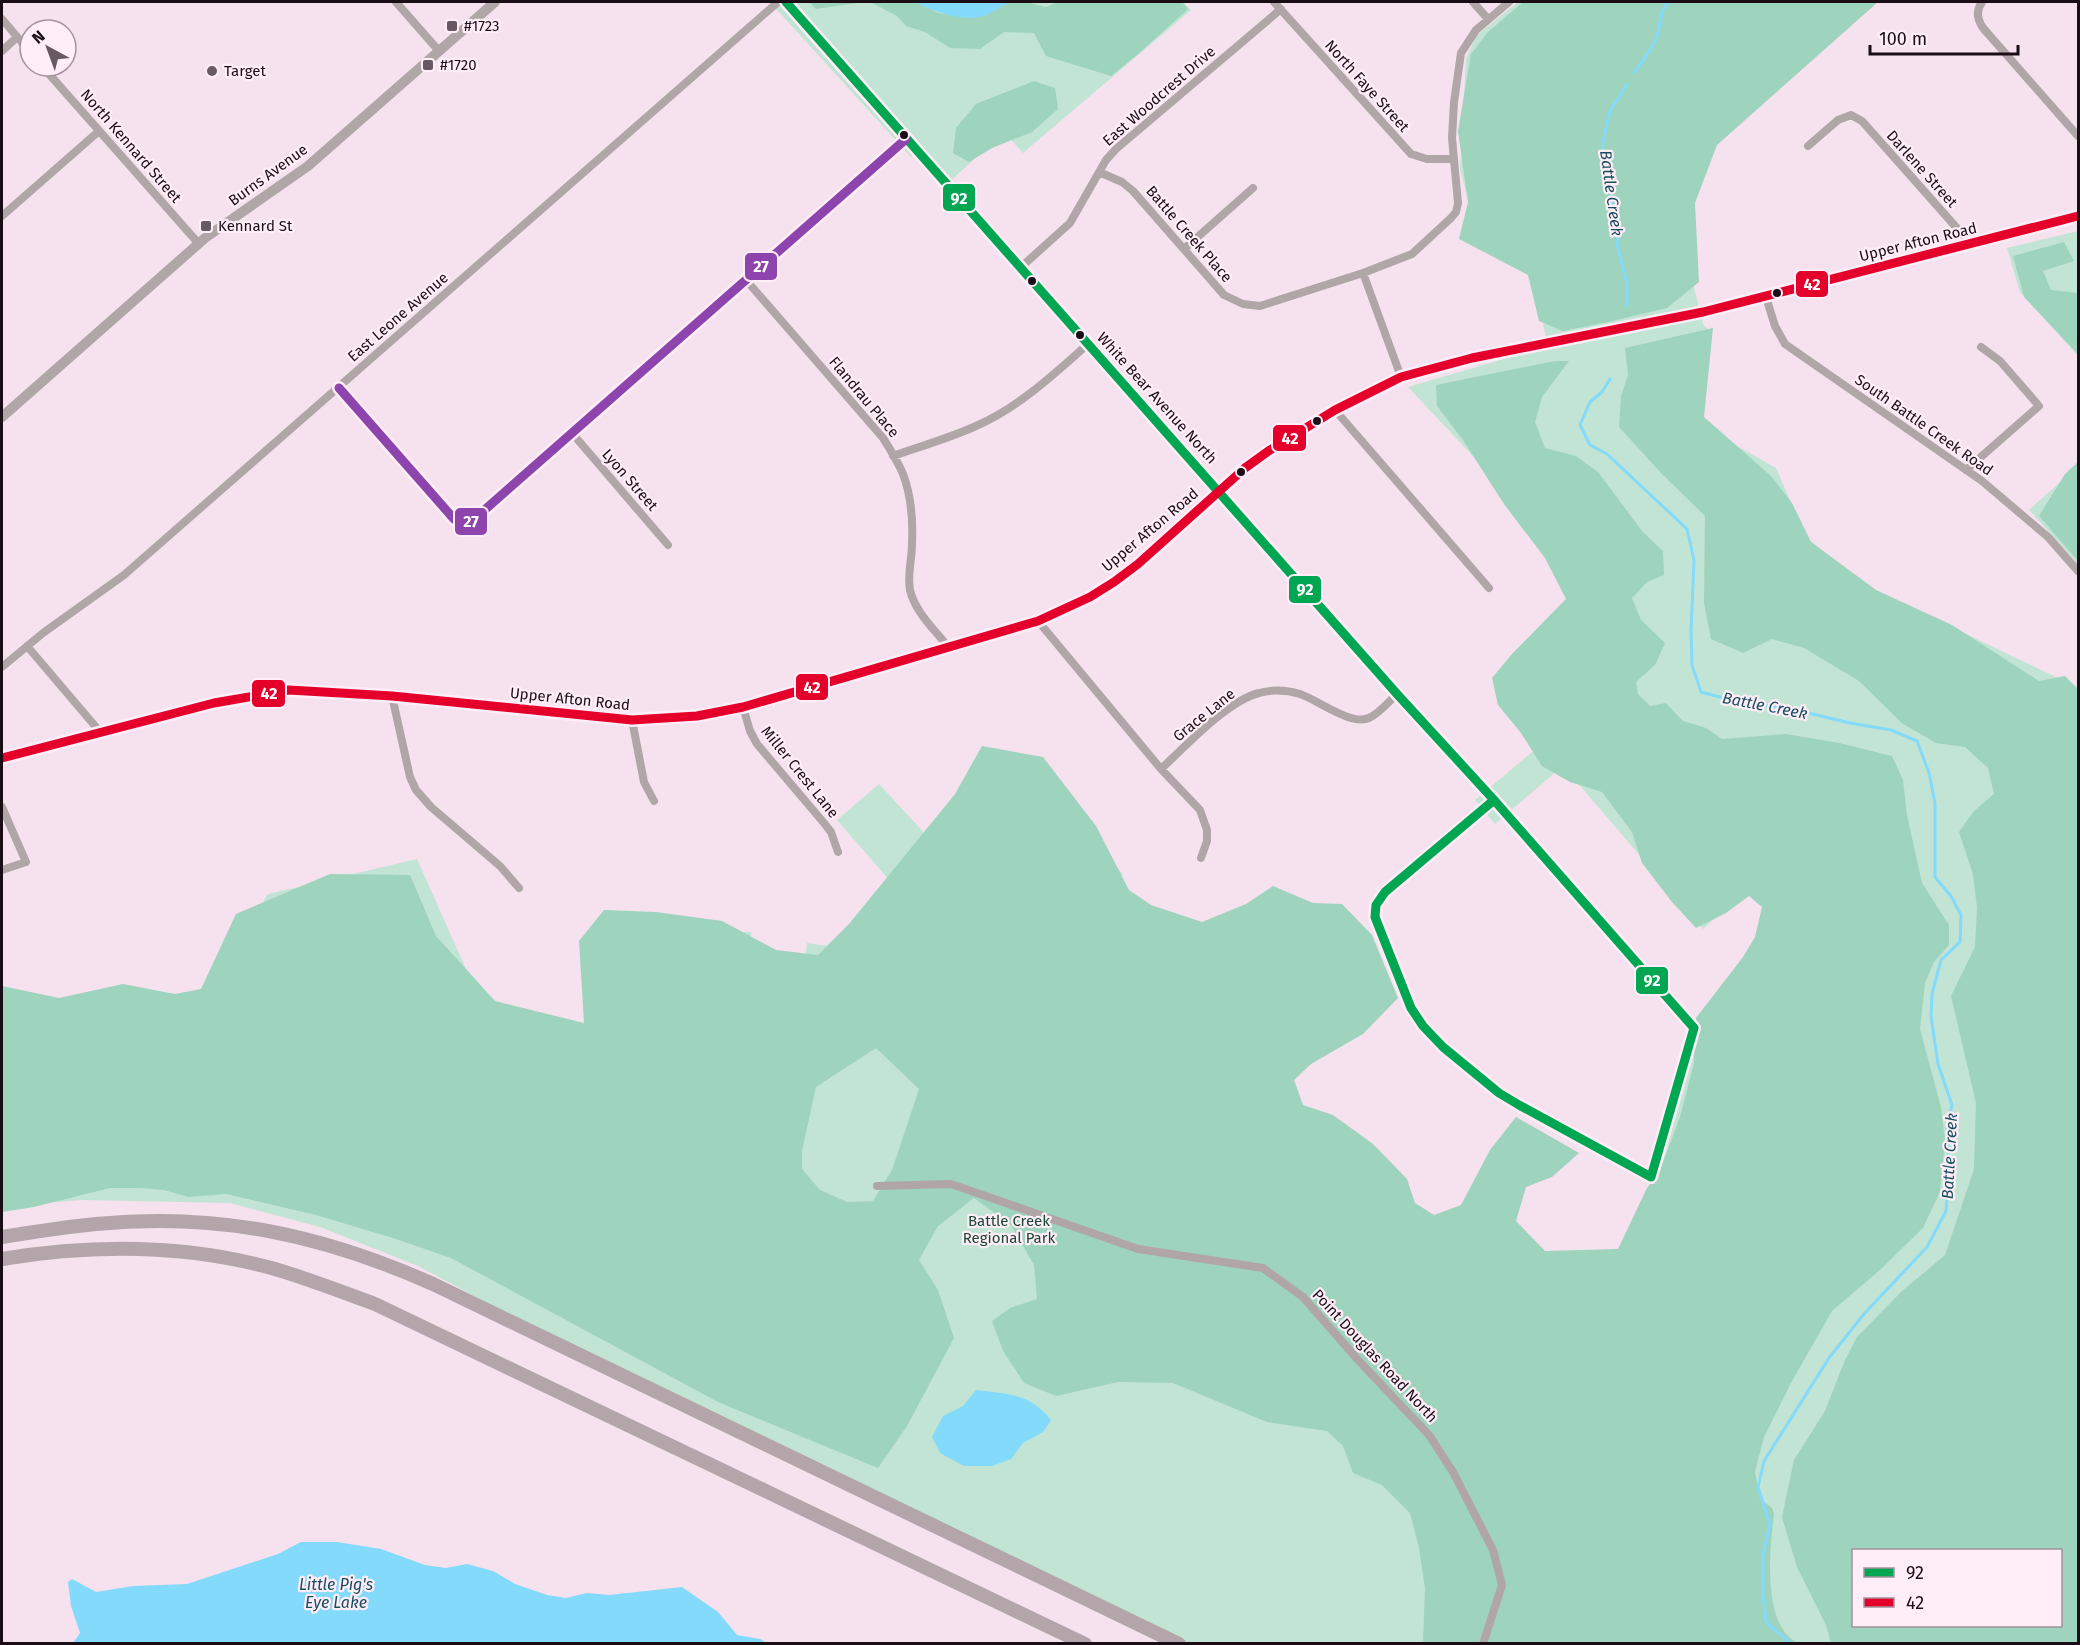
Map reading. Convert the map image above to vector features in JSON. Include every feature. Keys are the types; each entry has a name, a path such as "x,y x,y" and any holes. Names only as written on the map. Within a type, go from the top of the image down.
{"highway":[{"path":"2,1237 97,1224 182,1221 257,1228 297,1235 353,1251 433,1284 1179,1644"},
{"path":"2,1258 85,1248 161,1250 233,1260 307,1279 375,1304 1085,1644"}],"street":[{"path":"396,2 439,51"},
{"name":"Burns Avenue","path":"2,417 199,244 308,166 495,2"},
{"name":"East Leone Avenue","path":"2,667 124,575 778,2"},
{"name":"White Bear Avenue North","path":"786,2 1220,491"},
{"name":"North Faye Street","path":"1274,2 1411,154 1427,159 1453,159"},
{"path":"1473,2 1488,19"},
{"name":"Battle Creek Place","path":"1099,172 1122,182 1133,191 1224,295 1243,304 1260,306 1363,273 1412,254 1456,212 1458,203 1453,159 1454,102 1460,60 1468,40 1488,19 1509,2"},
{"path":"1982,2 1978,19 1983,28 2079,136"},
{"name":"East Woodcrest Drive","path":"1020,268 1070,223 1099,172 1116,149 1281,9"},
{"path":"2,19 17,37 2,51"},
{"name":"North Kennard Street","path":"53,78 199,244"},
{"name":"Darlene Street","path":"1808,146 1838,120 1851,115 1862,121 1971,244"},
{"path":"2,216 99,131"},
{"path":"339,388 454,519 464,524 472,521 906,139"},
{"path":"1184,249 1253,188"},
{"name":"Upper Afton Road","path":"2,758 214,704 289,690 392,696 632,720 697,716 743,707 1038,621 1090,597 1138,564 1270,450 1335,410 1401,377 1472,358 1692,315 2079,216"},
{"path":"1363,273 1401,377"},
{"name":"Flandrau Place","path":"746,280 883,438 893,456 903,476 912,522 912,555 908,576 910,591 921,613 948,648"},
{"name":"South Battle Creek Road","path":"1766,297 1775,326 1785,344 1966,470 2032,522 2079,571"},
{"path":"893,456 950,437 1003,412 1039,387 1088,344"},
{"path":"1966,470 2039,406 2000,361 1981,347"},
{"path":"1335,410 1489,588"},
{"name":"Lyon Street","path":"572,433 668,544"},
{"path":"1220,491 1494,800 1694,1028 1651,1177 1499,1093 1440,1044 1423,1026 1411,1008 1375,917 1376,905 1386,892 1494,800"},
{"path":"1038,621 1161,769 1197,806 1204,820 1207,841 1201,858"},
{"path":"27,646 101,733"},
{"name":"Grace Lane","path":"1161,769 1230,707 1252,695 1276,690 1298,693 1348,717 1364,719 1376,714 1398,694"},
{"path":"392,696 410,777 417,790 431,807 500,866 519,888"},
{"name":"Miller Crest Lane","path":"743,707 750,731 757,744 831,832 838,852"},
{"path":"632,720 644,782 654,801"},
{"path":"2,807 26,862 2,870"},
{"name":"Point Douglas Road North","path":"877,1186 951,1184 1138,1249 1263,1268 1303,1297 1429,1436 1453,1472 1493,1550 1502,1586 1483,1644"}],"green space":[{"path":"770,2 1183,2 1191,10 1023,153 1004,132 948,183 919,151 911,157"},
{"path":"809,2 916,2 938,13 954,16 984,16 1009,2 1026,2 1046,7 1058,2 1182,2 1188,9 1111,76 1046,56 1034,33 1004,32 980,49 950,48 925,32 906,26 897,16 872,3 816,9"},
{"name":"Battle Creek Regional Park","path":"1518,2 1873,2 1707,146 1671,194 1703,324 1710,331 1698,424 1776,468 1806,537 1866,586 2077,687 2078,1643 1470,1643 1423,1640 1423,1643 1168,1643 698,1415 418,1266 320,1227 230,1203 82,1200 2,1206 207,996 268,894 417,859 474,987 489,1006 597,1044 590,931 751,932 756,977 801,990 807,943 850,949 904,897 837,820 879,784 943,853 1020,764 1123,874 1097,895 1286,1111 1426,1220 1579,1295 1659,1232 1651,1176 1693,1027 1785,910 1759,879 1703,929 1563,766 1495,824 1475,800 1544,742 1586,600 1521,527 1485,469 1408,387 1548,346 1528,256 1472,215 1460,169 1466,58 1477,35"},
{"path":"1523,2 1878,2 1717,145 1695,203 1699,282 1667,308 1563,331 1539,321 1528,275 1459,239 1468,202 1458,131 1471,54 1488,32"},
{"path":"1034,81 1055,88 1058,109 1032,132 992,148 969,162 953,153 956,128 976,104"},
{"path":"2078,231 2078,356 2020,292 2007,248"},
{"path":"2064,242 2074,261 2043,271 2051,290 2078,293 2078,354 2024,297 2013,256"},
{"path":"1713,328 1704,417 1771,476 1792,503 1811,542 1876,590 1952,625 2039,681 2065,676 2078,689 2078,1643 1831,1643 1826,1625 1797,1567 1782,1517 1794,1460 1825,1411 1845,1360 1857,1337 1901,1292 1945,1255 1974,1169 1976,1103 1951,996 1975,947 1977,908 1973,874 1959,832 1973,812 1994,794 1988,768 1965,747 1936,743 1903,724 1859,681 1804,648 1772,639 1743,653 1711,639 1704,603 1705,516 1619,427 1621,396 1628,375 1625,348"},
{"name":"Battle Creek Regional Park","path":"1555,361 1569,361 1542,397 1535,422 1545,448 1576,456 1598,472 1642,531 1663,551 1664,575 1647,582 1632,598 1641,620 1665,643 1655,665 1636,682 1638,694 1650,706 1666,703 1683,721 1706,728 1722,739 1786,734 1839,743 1892,756 1903,780 1907,815 1922,883 1949,925 1949,945 1934,962 1925,983 1920,1029 1941,1107 1945,1140 1940,1192 1923,1228 1881,1269 1832,1311 1791,1383 1764,1437 1755,1472 1760,1499 1772,1508 1774,1514 1770,1565 1773,1604 1786,1634 1798,1643 1423,1643 1425,1588 1419,1548 1410,1513 1382,1485 1353,1473 1343,1446 1327,1431 1267,1422 1173,1383 1118,1382 1056,1396 1024,1383 1003,1351 992,1321 1010,1308 1037,1299 1034,1265 1011,1225 974,1198 938,1226 919,1260 938,1290 954,1338 907,1426 878,1468 718,1402 451,1258 316,1215 226,1194 188,1197 164,1190 142,1188 110,1188 34,1207 2,1212 2,986 59,998 123,984 175,994 201,989 236,914 330,874 410,875 436,936 495,1001 584,1023 579,941 604,910 656,912 722,921 776,950 818,955 849,924 955,794 982,746 1043,757 1096,826 1129,890 1151,905 1202,922 1246,904 1273,886 1313,903 1342,904 1372,935 1398,998 1363,1034 1311,1064 1294,1080 1303,1105 1333,1115 1373,1144 1407,1179 1415,1203 1434,1215 1461,1205 1490,1150 1516,1117 1579,1153 1552,1177 1526,1187 1516,1221 1545,1251 1618,1249 1647,1188 1659,1173 1680,1117 1694,1063 1696,1018 1743,957 1755,937 1762,907 1749,896 1726,913 1696,928 1672,902 1642,863 1632,832 1602,792 1570,782 1542,766 1521,733 1498,705 1492,678 1511,655 1566,599 1545,558 1504,504 1463,440 1437,406 1436,385","holes":["876,1048 919,1089 892,1170 873,1201 847,1202 820,1190 802,1169 802,1151 816,1087"]},
{"path":"2078,462 2078,561 2039,516 2065,474"},
{"path":"2078,466 2078,564 2029,510"}],"water":[{"path":"916,2 1009,2 984,16 968,18 940,12"},
{"path":"976,1390 1017,1396 1035,1404 1051,1420 1043,1432 1023,1443 1011,1459 992,1466 964,1466 940,1453 932,1437 943,1416 963,1406"},
{"name":"Little Pig's Eye Lake","path":"301,1542 337,1542 381,1549 425,1565 446,1568 467,1564 493,1571 515,1584 547,1595 566,1598 587,1593 609,1595 682,1587 718,1612 737,1635 760,1639 767,1643 73,1643 80,1633 71,1606 68,1582 72,1579 96,1592 133,1586 187,1584 278,1554"}],"waterway":[{"name":"Battle Creek","path":"1634,73 1654,43 1663,10 1668,2"},
{"name":"Battle Creek","path":"1627,84 1610,111 1602,153 1612,202 1618,249 1627,283 1627,306"},
{"name":"Battle Creek","path":"1610,379 1602,392 1590,402 1580,425 1590,445 1607,454 1687,529 1694,560 1692,665 1701,692 1746,704 1783,707 1891,730 1917,741 1929,773 1935,803 1935,877 1951,896 1961,915 1960,942 1941,960 1932,994 1931,1016 1938,1064 1952,1105 1947,1127 1949,1174 1946,1211 1927,1247 1864,1314 1829,1358 1764,1461 1758,1487 1770,1524 1763,1555 1763,1596 1766,1622 1791,1644"}],"transit line":[{"name":"92","path":"786,2 1397,694 1494,800 1694,1028 1651,1177 1499,1093 1443,1047 1423,1026 1411,1008 1375,917 1376,905 1385,892 1494,800"},
{"name":"27","path":"339,388 454,519 463,524 472,521 906,139"},
{"name":"42","path":"2,758 214,703 289,690 392,696 632,720 697,716 743,707 1038,621 1090,597 1138,564 1245,468 1270,450 1335,410 1401,377 1472,358 1703,312 2078,216"}],"place":[{"name":"#1723","path":"452,26"},
{"name":"#1720","path":"428,65"},
{"name":"Target","path":"212,71"},
{"name":"Kennard St","path":"206,226"}]}
